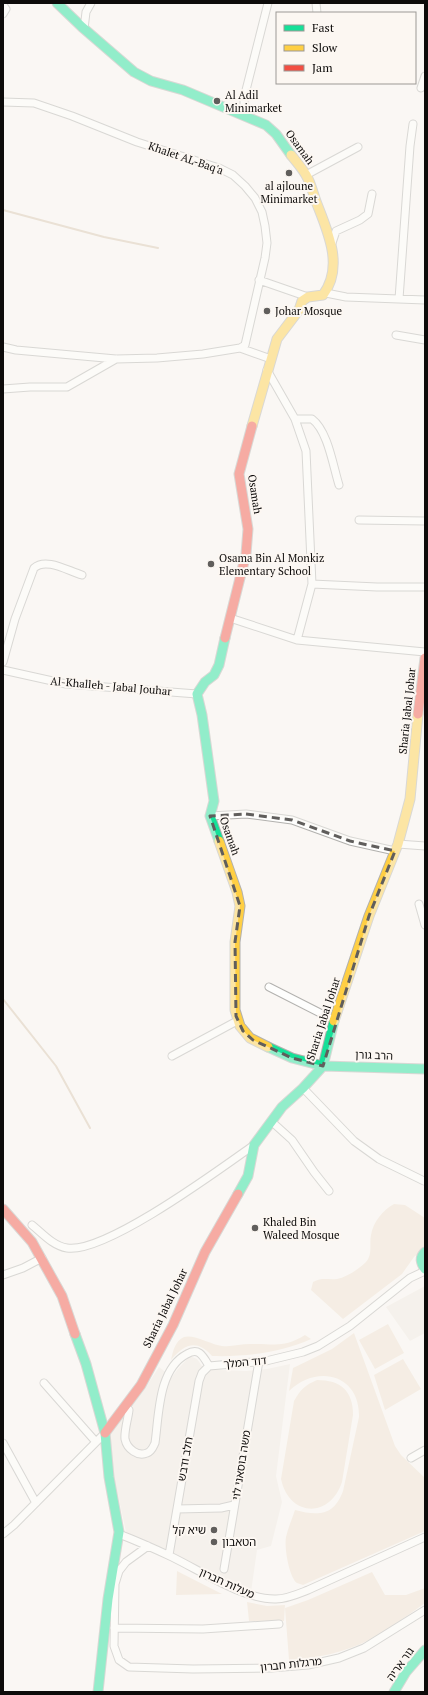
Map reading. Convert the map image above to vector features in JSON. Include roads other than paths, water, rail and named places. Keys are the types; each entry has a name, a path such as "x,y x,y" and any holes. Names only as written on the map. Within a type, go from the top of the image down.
{"street":[{"name":"Osamah","path":"57,3 123,64 142,77 160,84 183,90 260,122 271,129 306,175 332,246 333,271 330,286 326,293"},
{"path":"84,29 86,12 92,3"},
{"path":"244,115 244,98 268,3"},
{"path":"3,5 6,9 3,14"},
{"path":"421,88 425,76"},
{"name":"Khalet AL-Baq'a","path":"3,102 34,103 138,142 211,164 233,175 250,192 258,205 264,220 266,251 245,345 240,348"},
{"path":"399,299 410,146 413,124"},
{"path":"306,175 358,147"},
{"path":"332,246 336,231 360,220 368,214 372,194"},
{"path":"259,280 308,297 326,293 346,297 425,300"},
{"name":"Osamah","path":"237,1021 235,1005 235,942 240,913 239,898 218,834 210,816 214,801 202,716 197,694 205,682 214,675 219,665 227,627 246,554 248,538 247,516 239,474 267,370 277,339 298,310 302,301 308,297"},
{"path":"396,335 425,340"},
{"path":"3,347 16,350 116,359 157,358 240,348 271,359"},
{"path":"3,389 67,387 116,359"},
{"path":"267,370 295,419 306,451 312,584 297,640"},
{"path":"295,419 312,419 319,425 323,433 339,485"},
{"path":"359,520 425,521"},
{"path":"3,662 15,619 34,568 40,564 47,564 82,575"},
{"path":"312,584 377,587 425,587"},
{"path":"227,627 230,618 297,640 425,652"},
{"name":"Sharia Jabal Johar","path":"105,1433 141,1385 173,1324 205,1252 248,1176 254,1145 282,1108 323,1066 334,1020 369,916 397,847 410,799 418,710 425,658"},
{"name":"Al-Khalleh - Jabal Jouhar","path":"3,670 66,684 197,694"},
{"path":"210,816 246,814 292,820 350,841 397,847 425,846"},
{"path":"418,904 425,925"},
{"path":"269,987 334,1020"},
{"path":"172,1056 237,1021 246,1035 257,1042 292,1058 323,1066"},
{"name":"הרב גורן","path":"323,1066 425,1069"},
{"path":"303,1088 354,1141 379,1159 424,1181"},
{"path":"271,1121 292,1140 329,1191"},
{"path":"32,1225 57,1246 68,1249 97,1243 172,1201 254,1145"},
{"path":"3,1209 32,1242 62,1296 84,1356 105,1433 109,1477 119,1534 108,1599 98,1692"},
{"path":"424,1267 422,1255 425,1252"},
{"path":"3,1275 23,1268 42,1258"},
{"name":"דוד המלך","path":"129,1410 125,1439 131,1450 137,1453 147,1453 152,1449 155,1443 165,1382 174,1364 181,1357 193,1350 201,1353 209,1366 259,1362 289,1356 318,1346 350,1326 424,1267"},
{"name":"משה בוסאני לוי","path":"224,1569 259,1362"},
{"name":"חלב ודבש","path":"169,1556 199,1381 202,1373 209,1366"},
{"path":"44,1383 96,1442"},
{"path":"3,1534 105,1433"},
{"path":"3,1443 36,1503"},
{"path":"411,1458 425,1450"},
{"path":"177,1509 221,1508 234,1505"},
{"name":"מעלות חברון","path":"119,1534 148,1546 234,1588 254,1596 276,1599 308,1590 425,1537"},
{"name":"מרגלות חברון","path":"148,1546 126,1562 117,1577 114,1600 115,1652 119,1660 129,1668 193,1669 288,1667 308,1665 339,1658 370,1645 425,1610"},
{"path":"114,1628 203,1629 279,1624"},
{"name":"גור אריה","path":"394,1692 406,1672 425,1650"},
{"name":"גור אריה","path":"402,1692 412,1676 425,1660"}],"waterway":[{"path":"3,210 104,237 158,248"},
{"path":"3,999 56,1066 90,1128"}],"place":[{"name":"Al Adil Minimarket","path":"217,101"},
{"name":"al ajloune Minimarket","path":"289,173"},
{"name":"Johar Mosque","path":"267,311"},
{"name":"Osama Bin Al Monkiz Elementary School","path":"211,564"},
{"name":"Khaled Bin Waleed Mosque","path":"255,1228"},
{"name":"שיא קל","path":"214,1530"},
{"name":"הטאבון","path":"214,1542"}]}
